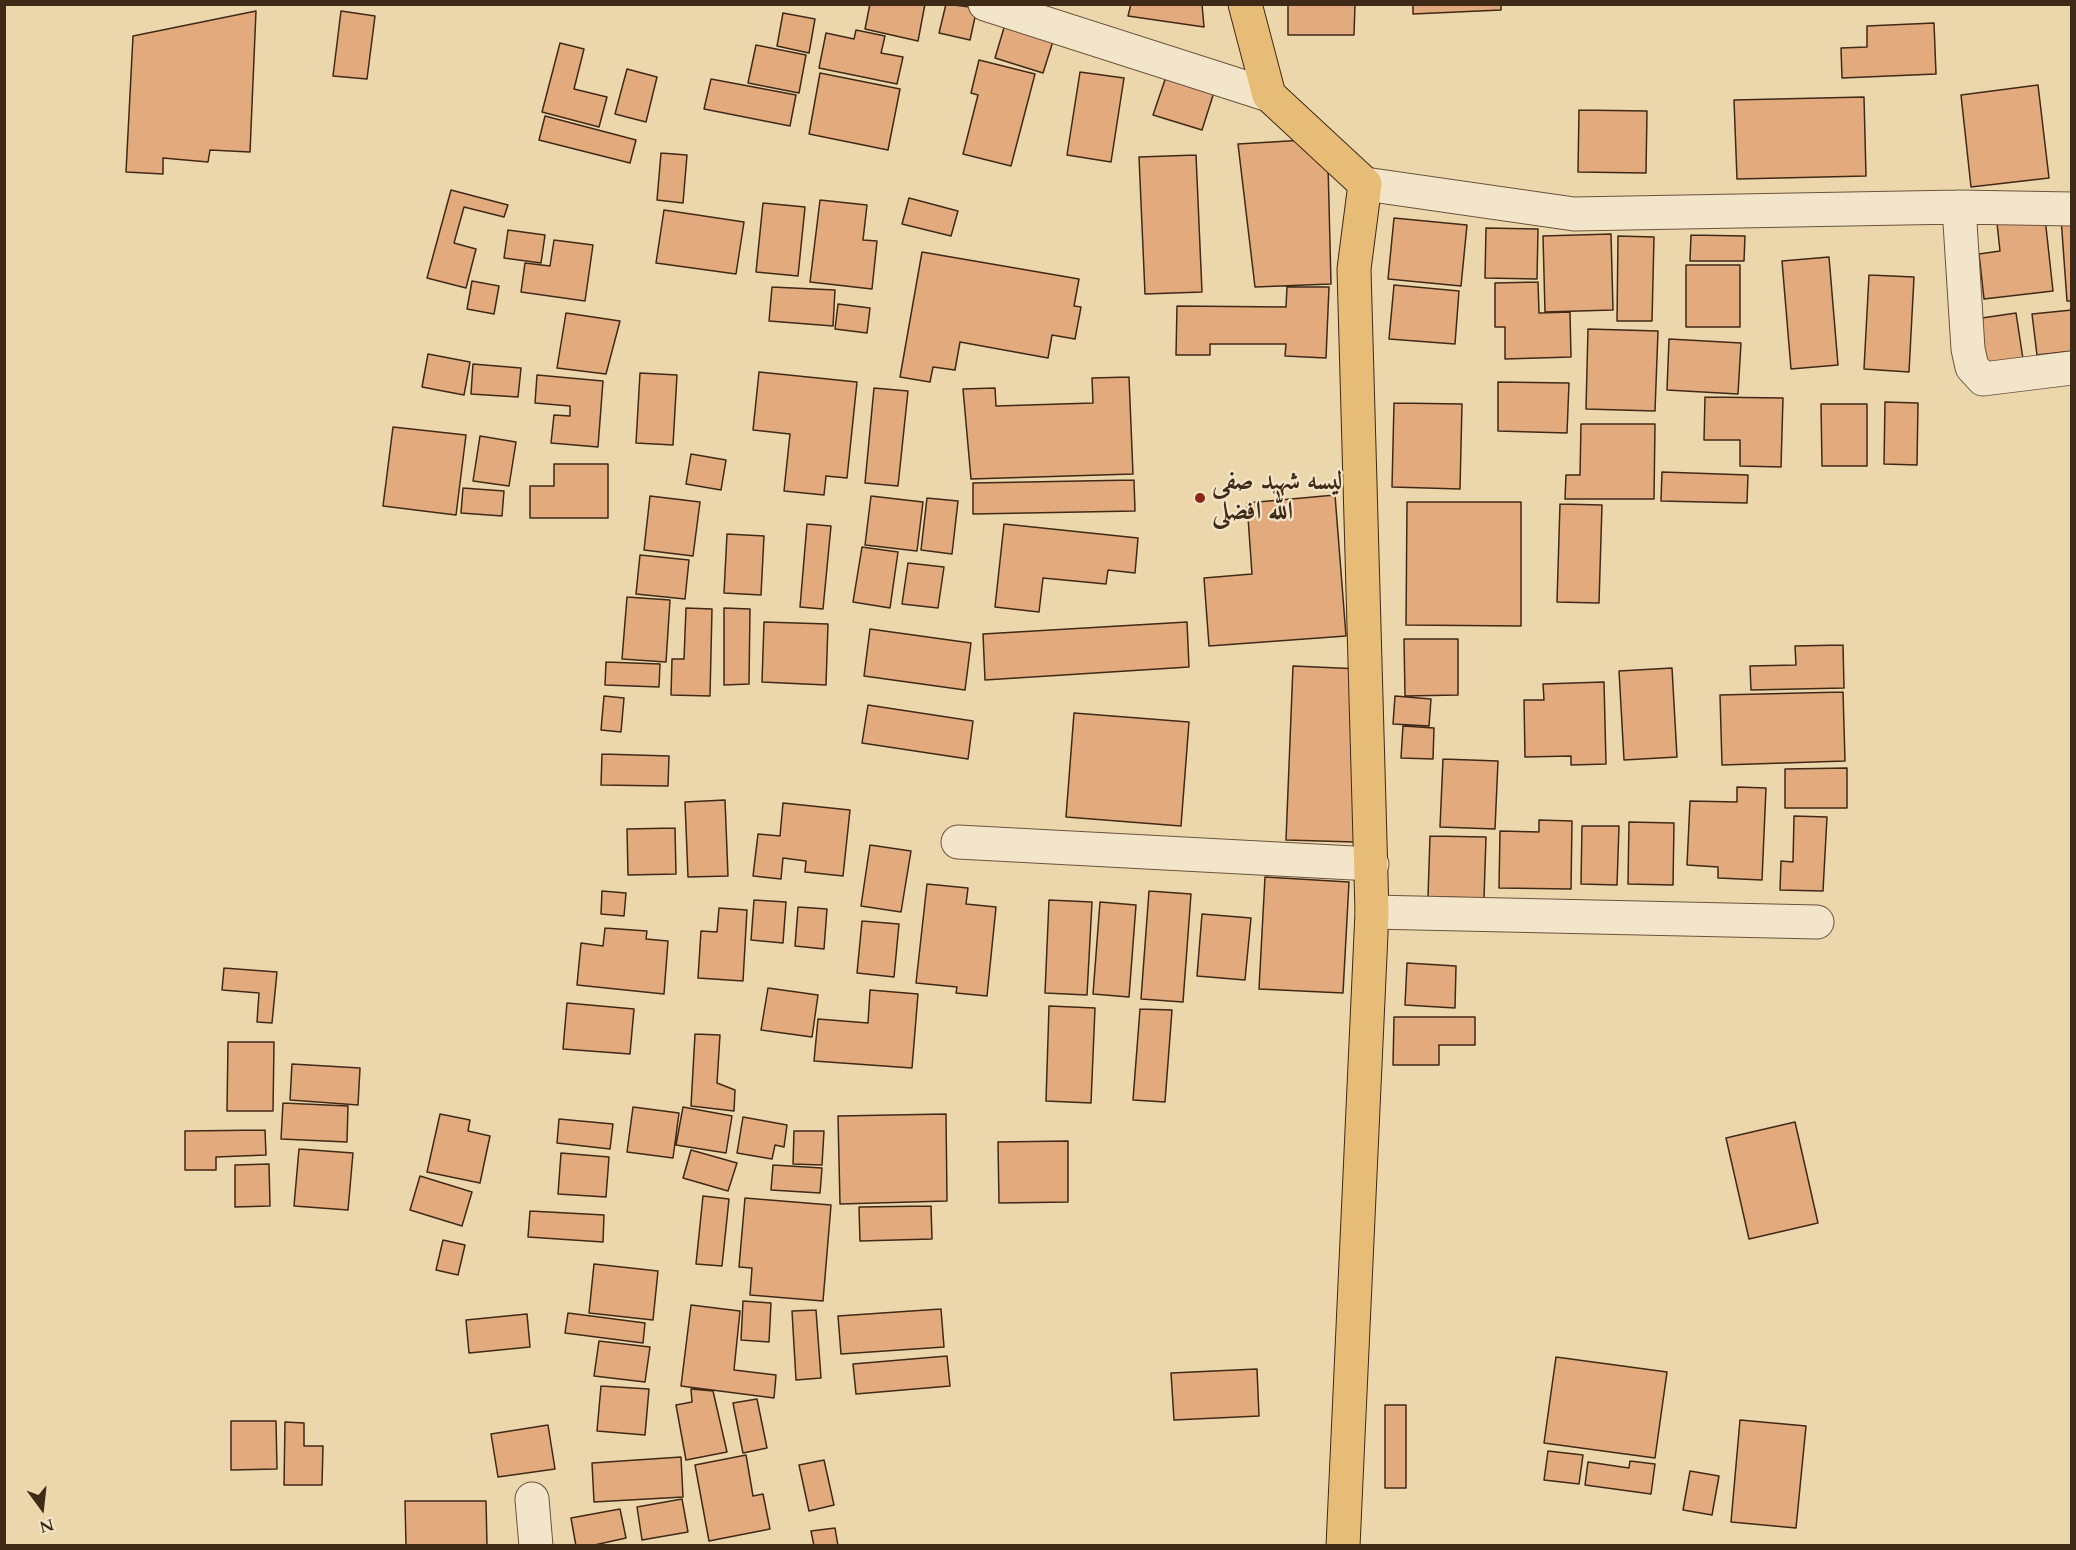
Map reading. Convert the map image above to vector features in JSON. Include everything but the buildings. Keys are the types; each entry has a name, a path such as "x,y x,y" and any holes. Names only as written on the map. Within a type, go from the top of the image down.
{"main road":[{"path":"1245,4 1269,95 1365,184 1354,269 1372,912 1343,1545"}],"street":[{"path":"985,4 1269,95"},
{"path":"1365,184 1574,213 1959,207 2072,209"},
{"path":"1959,207 1968,349 1972,366 1983,379 2072,368"},
{"path":"958,842 1372,864"},
{"path":"1372,912 1817,922"},
{"path":"532,1499 536,1545"}],"place":[{"name":"لیسه شهید صفی الله افضلی","path":"1200,498"}]}
